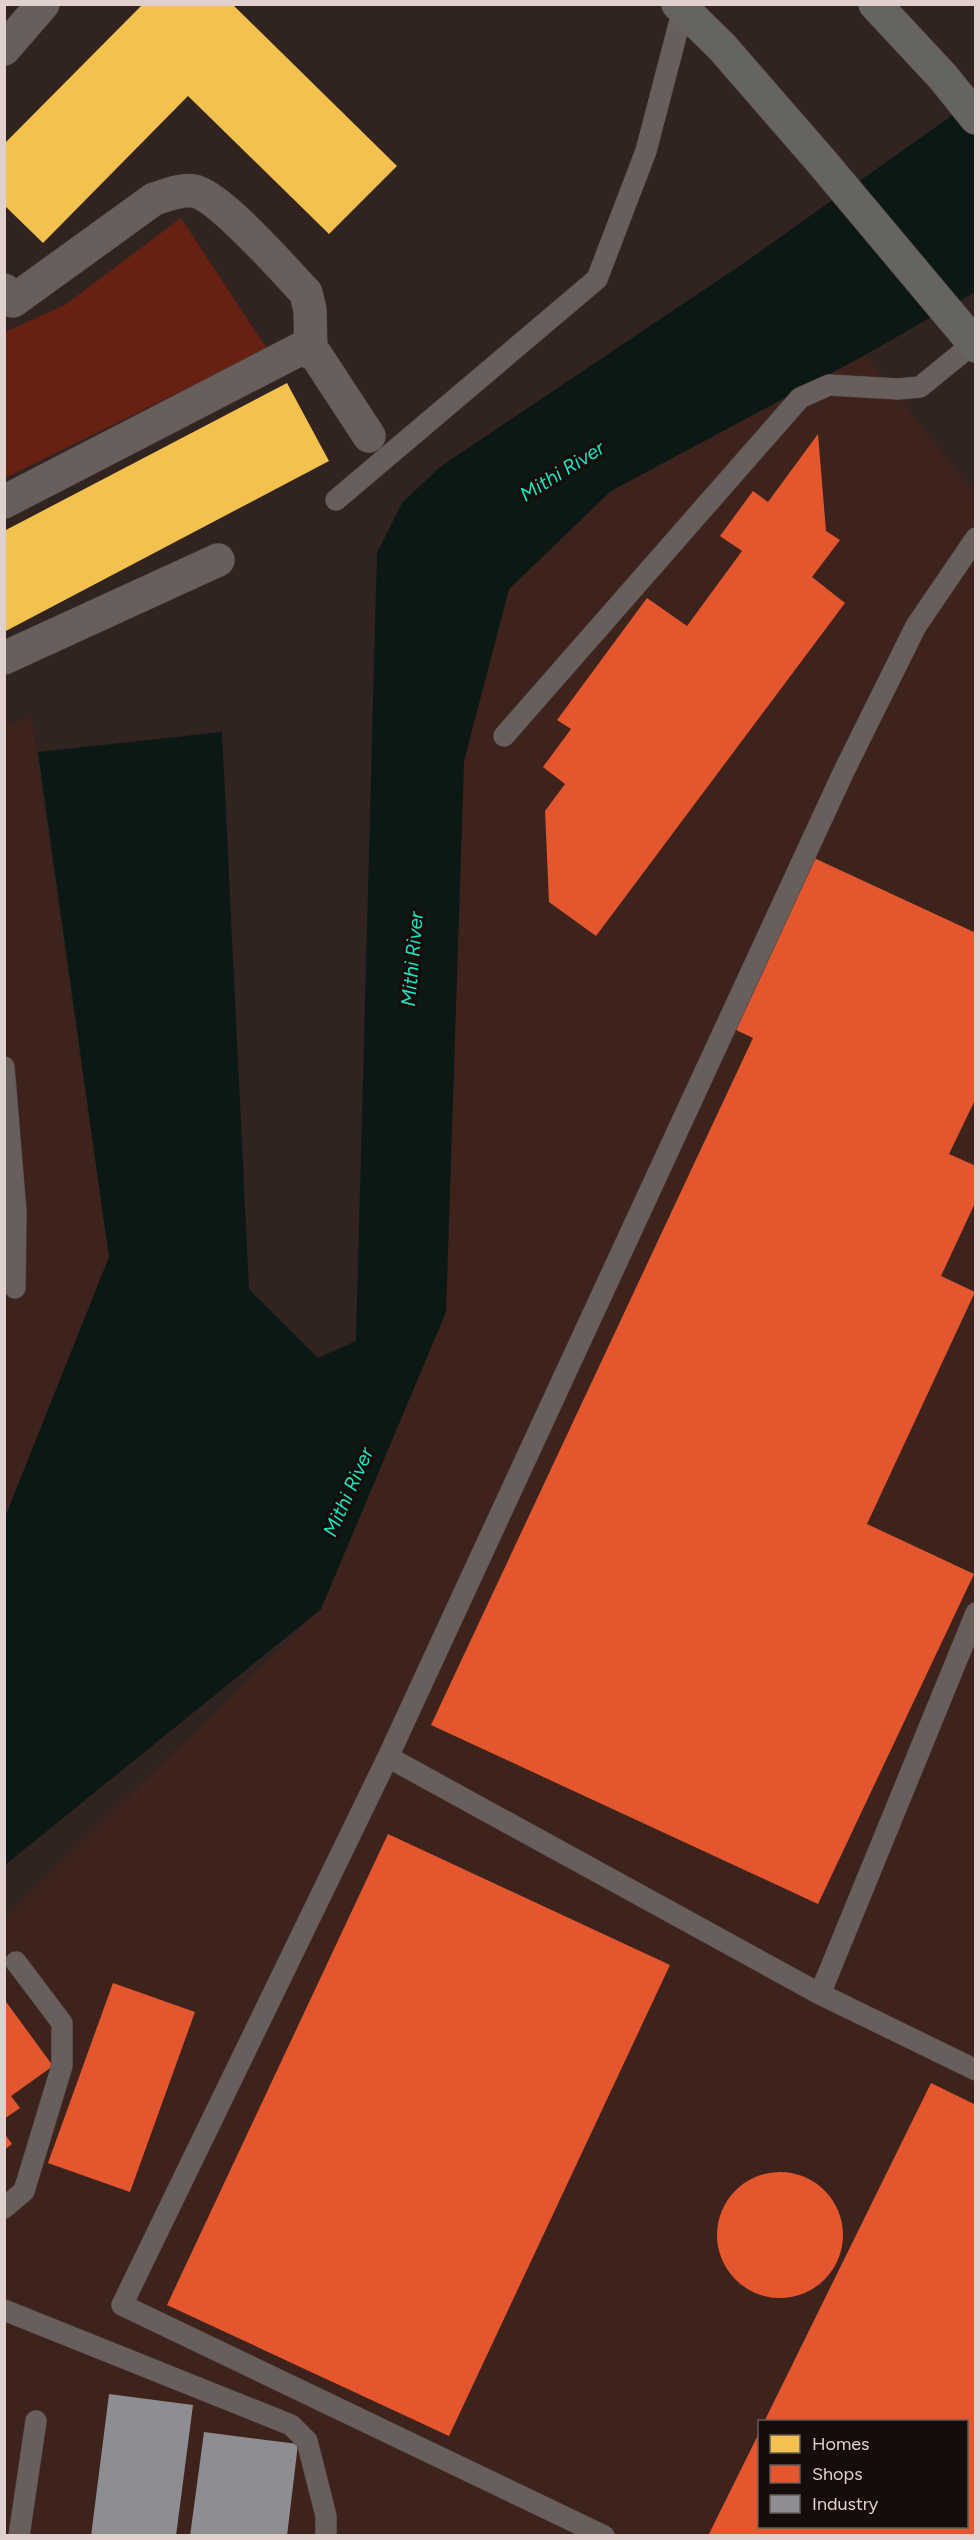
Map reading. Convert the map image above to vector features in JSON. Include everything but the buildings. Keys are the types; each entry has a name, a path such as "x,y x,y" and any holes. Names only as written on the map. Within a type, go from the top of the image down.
{"main road":[{"path":"875,4 944,77 975,118"},
{"path":"681,7 722,47 970,339"}],"street":[{"path":"4,50 43,4"},
{"path":"7,298 154,199 175,192 195,191 216,202 306,293 310,310 311,353"},
{"path":"4,502 302,348 316,356 369,436"},
{"path":"4,658 218,560"}],"lane":[{"path":"336,500 597,279 646,151 681,7"},
{"path":"504,735 800,398 829,385 898,389 920,387 970,339"},
{"path":"604,2535 122,2305 388,1757 844,771 916,626 975,538"},
{"path":"4,1067 16,1212 15,1288"},
{"path":"820,1994 975,1613"},
{"path":"388,1757 820,1994 975,2070"},
{"path":"4,2208 24,2191 62,2066 62,2023 16,1962"},
{"path":"4,2310 291,2425 307,2441 326,2516 326,2535"},
{"path":"19,2535 36,2421"}],"shaded area":[{"path":"181,218 267,349 5,478 5,332 65,305"},
{"path":"865,355 975,494 975,2535 5,2536 5,1917 321,1609 446,1312 464,761 509,589 611,491"},
{"path":"31,717 109,1257 5,1517 4,726"}],"water":[{"name":"Mithi River","path":"975,99 975,292 865,355 611,491 509,589 464,761 446,1312 321,1609 5,1865 5,1517 109,1257 38,752 222,732 249,1289 318,1358 356,1341 377,553 402,503 440,467 747,261"}]}
